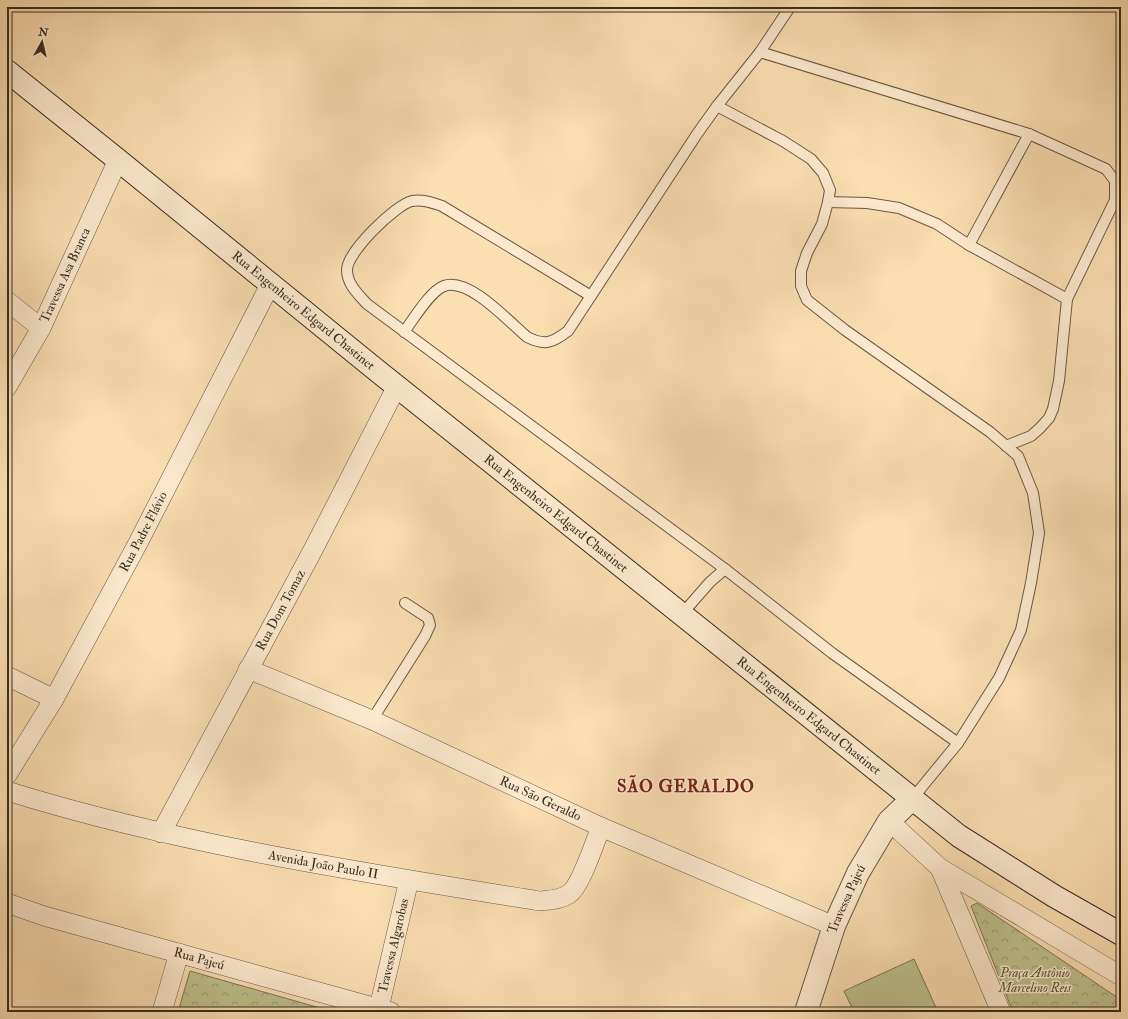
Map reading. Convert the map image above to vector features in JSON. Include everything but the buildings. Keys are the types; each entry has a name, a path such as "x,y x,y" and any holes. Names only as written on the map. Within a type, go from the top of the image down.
{"main road":[{"name":"Rua Engenheiro Edgard Chastinet","path":"7,71 397,386 959,836 1054,896 1121,934"},
{"name":"Travessa Pajeú","path":"806,1012 834,926 858,874 889,821 912,799"}],"street":[{"name":"Travessa Asa Branca","path":"7,387 41,328 118,160"},
{"name":"Rua Padre Flávio","path":"7,775 54,699 138,543 271,284"},
{"path":"7,301 41,328"},
{"name":"Rua Dom Tomaz","path":"161,833 314,548 397,386"},
{"name":"Rua São Geraldo","path":"248,669 372,720 601,827 834,926"},
{"path":"7,676 54,699"},
{"name":"Avenida João Paulo II","path":"7,791 50,805 161,833 298,861 539,901 558,900 571,893 579,882 601,827"},
{"path":"889,821 940,868 1121,976"},
{"path":"940,868 1001,1012"},
{"name":"Travessa Algarobas","path":"383,1011 409,880"},
{"name":"Rua Pajeú","path":"7,903 44,916 383,1011"},
{"path":"162,1012 179,953"}],"lane":[{"path":"404,332 431,296 444,286 460,286 480,295 527,337 535,341 546,343 556,340 568,331 697,134 760,52 790,7"},
{"path":"760,52 1029,134 1106,169 1115,181 1115,200 1067,299 1059,381 1053,409 1049,418 1031,436 1006,446"},
{"path":"717,106 783,141 811,159 824,173 830,190 828,202 822,224 807,253 801,271 801,286 807,300 845,330 990,432 1018,456 1033,493 1039,533 1031,583 1021,630 999,678 958,743 912,799"},
{"path":"969,245 1029,134"},
{"path":"591,296 442,206 430,202 412,201 400,206 388,216 358,247 348,261 348,278 351,285 367,304 725,569 832,653 958,743"},
{"path":"828,202 867,203 899,208 937,224 969,245 1067,299"},
{"path":"682,614 710,582 725,569"},
{"path":"372,720 425,636 430,625 428,618 405,603"}],"green space":[{"name":"Praça Antônio Marcelino Reis","path":"977,903 1121,1000 1121,1012 1013,1012 971,906"},
{"path":"914,959 938,1012 854,1012 844,991"},
{"path":"190,971 334,1012 178,1012"}],"district":[{"name":"SÃO GERALDO","path":"686,786"}]}
